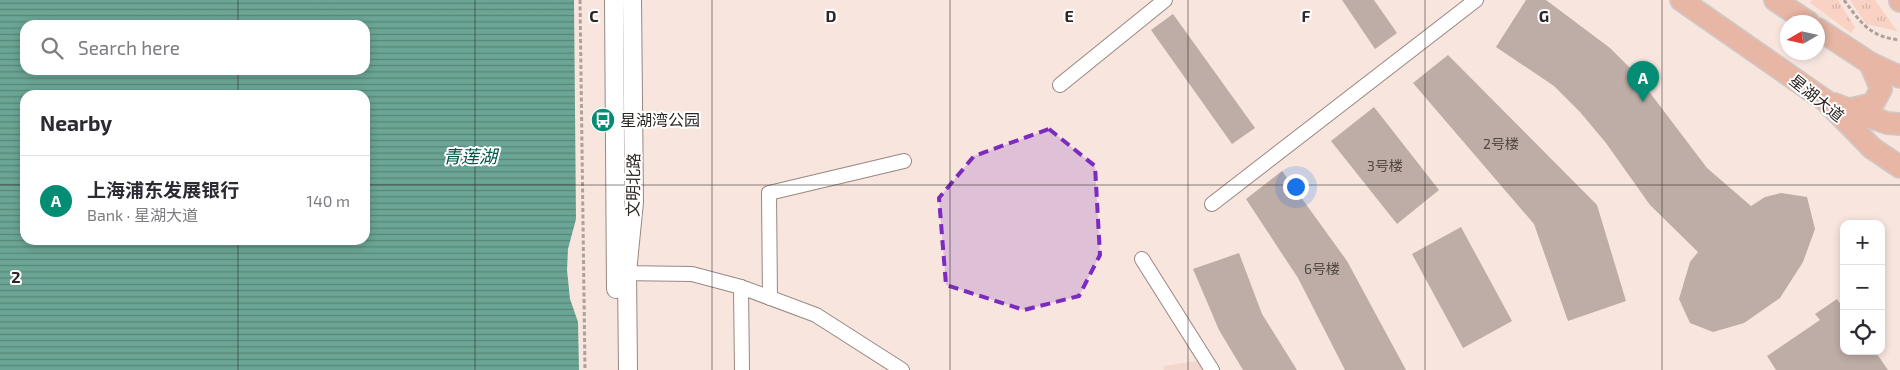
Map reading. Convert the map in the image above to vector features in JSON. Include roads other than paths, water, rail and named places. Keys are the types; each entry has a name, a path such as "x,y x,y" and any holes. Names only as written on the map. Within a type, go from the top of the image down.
{"main road":[{"name":"星湖大道","path":"1681,0 1826,101 1872,148 1900,167"},
{"path":"1775,0 1798,15"},
{"path":"1825,34 1870,63 1900,77"},
{"path":"1846,110 1873,104 1881,89 1870,63"},
{"path":"1826,101 1846,110 1887,123 1900,124"}],"street":[{"name":"文明北路","path":"614,0 622,273 628,370"},
{"name":"文明北路","path":"617,370 622,273 634,202 632,0"},
{"path":"1060,85 1165,0"},
{"path":"1212,204 1476,0"},
{"path":"770,298 769,193 904,162"},
{"path":"1142,259 1212,370"},
{"path":"622,273 692,274 741,287 816,315 902,370"},
{"path":"741,287 742,370"}],"water":[{"name":"青莲湖","path":"0,0 574,0 576,219 568,249 567,270 570,299 578,322 579,370 0,370"}],"place":[{"name":"上海浦东发展银行","path":"1643,102"},
{"name":"星湖湾公园","path":"603,120"}]}
